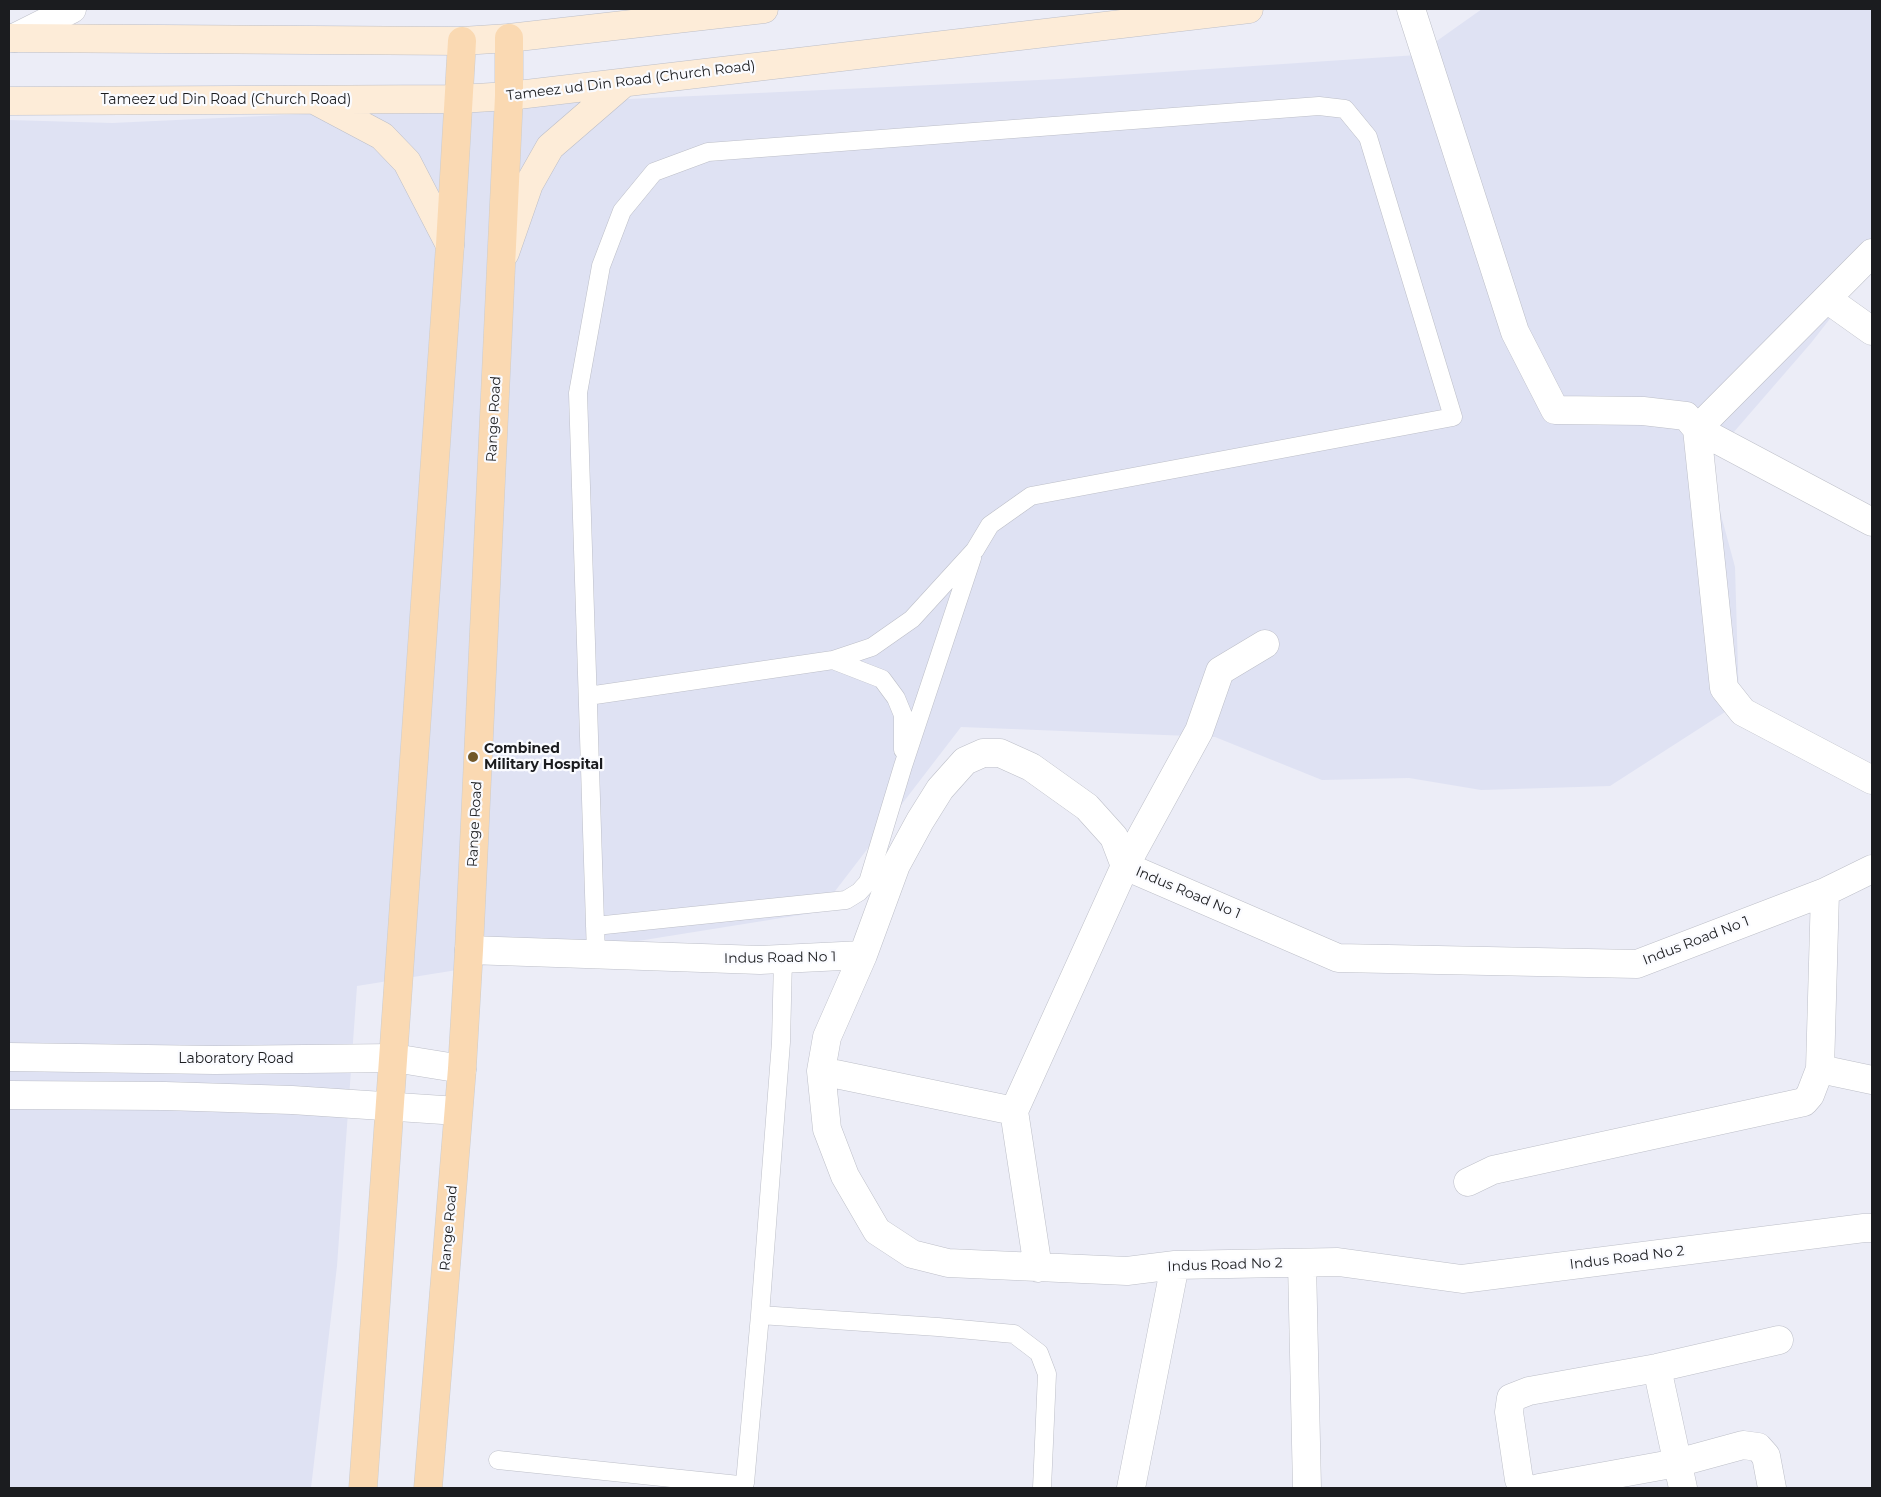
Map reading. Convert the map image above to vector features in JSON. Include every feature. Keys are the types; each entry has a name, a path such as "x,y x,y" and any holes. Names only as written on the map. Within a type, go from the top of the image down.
{"main road":[{"path":"11,38 462,41 509,38 764,9"},
{"name":"Tameez ud Din Road (Church Road)","path":"9,101 459,99 510,96 1249,9"},
{"name":"Range Road","path":"428,1488 462,1069 469,950 510,96 509,38"},
{"path":"364,1488 450,245 462,41"},
{"path":"502,261 529,184 550,147 624,82"},
{"path":"314,99 382,136 406,162 450,245"}],"street":[{"path":"11,38 72,9"},
{"path":"1411,9 1515,332 1555,410 1643,411 1686,416 1697,429 1872,522"},
{"path":"1697,429 1872,253"},
{"path":"1827,299 1872,331"},
{"path":"1697,429 1724,688 1743,712 1872,780"},
{"path":"1038,1268 1014,1111 1125,866 1199,730 1220,671 1265,644"},
{"name":"Indus Road No 1","path":"469,950 760,960 863,955 896,865 920,821 940,789 952,775 965,761 983,753 1000,753 1031,767 1087,807 1114,837 1125,866 1338,958 1637,964 1825,892 1872,869"},
{"path":"1468,1182 1493,1170 1804,1102 1810,1094 1820,1069 1825,892"},
{"name":"Indus Road No 2","path":"863,955 827,1037 821,1071 827,1129 845,1176 877,1232 912,1254 948,1263 1127,1271 1175,1265 1338,1262 1462,1279 1872,1228"},
{"name":"Laboratory Road","path":"9,1057 215,1060 394,1058 462,1069"},
{"path":"1820,1069 1872,1080"},
{"path":"821,1071 1014,1111"},
{"path":"9,1095 175,1096 292,1100 458,1111"},
{"path":"1302,1263 1307,1488"},
{"path":"1131,1488 1175,1265"},
{"path":"1525,1488 1519,1480 1509,1412 1511,1398 1529,1391 1656,1368 1779,1340"},
{"path":"1656,1368 1680,1476"},
{"path":"1540,1488 1680,1476 1743,1445 1758,1447 1766,1456 1772,1488"}],"lane":[{"path":"588,696 833,660 872,647 912,619 975,550 990,525 1031,496 1453,417 1368,137 1345,109 1319,106 708,152 654,172 622,211 601,266 578,393 596,955"},
{"path":"595,926 846,900 859,892 868,882 903,766 975,550"},
{"path":"833,660 882,679 896,698 903,715 903,766"},
{"path":"498,1460 739,1485 745,1482 781,1042 783,959"},
{"path":"760,1315 938,1326 1014,1334 1039,1353 1047,1374 1042,1488"}],"shaded area":[{"name":"Combined Military Hospital","path":"1482,9 1872,9 1872,265 1811,343 1707,463 1735,567 1739,703 1610,786 1481,790 1409,778 1322,780 1215,737 961,727 819,912 357,986 337,1266 311,1488 9,1488 9,120 112,123 1060,79 1417,55"}],"place":[{"name":"Combined Military Hospital","path":"473,757"}]}
